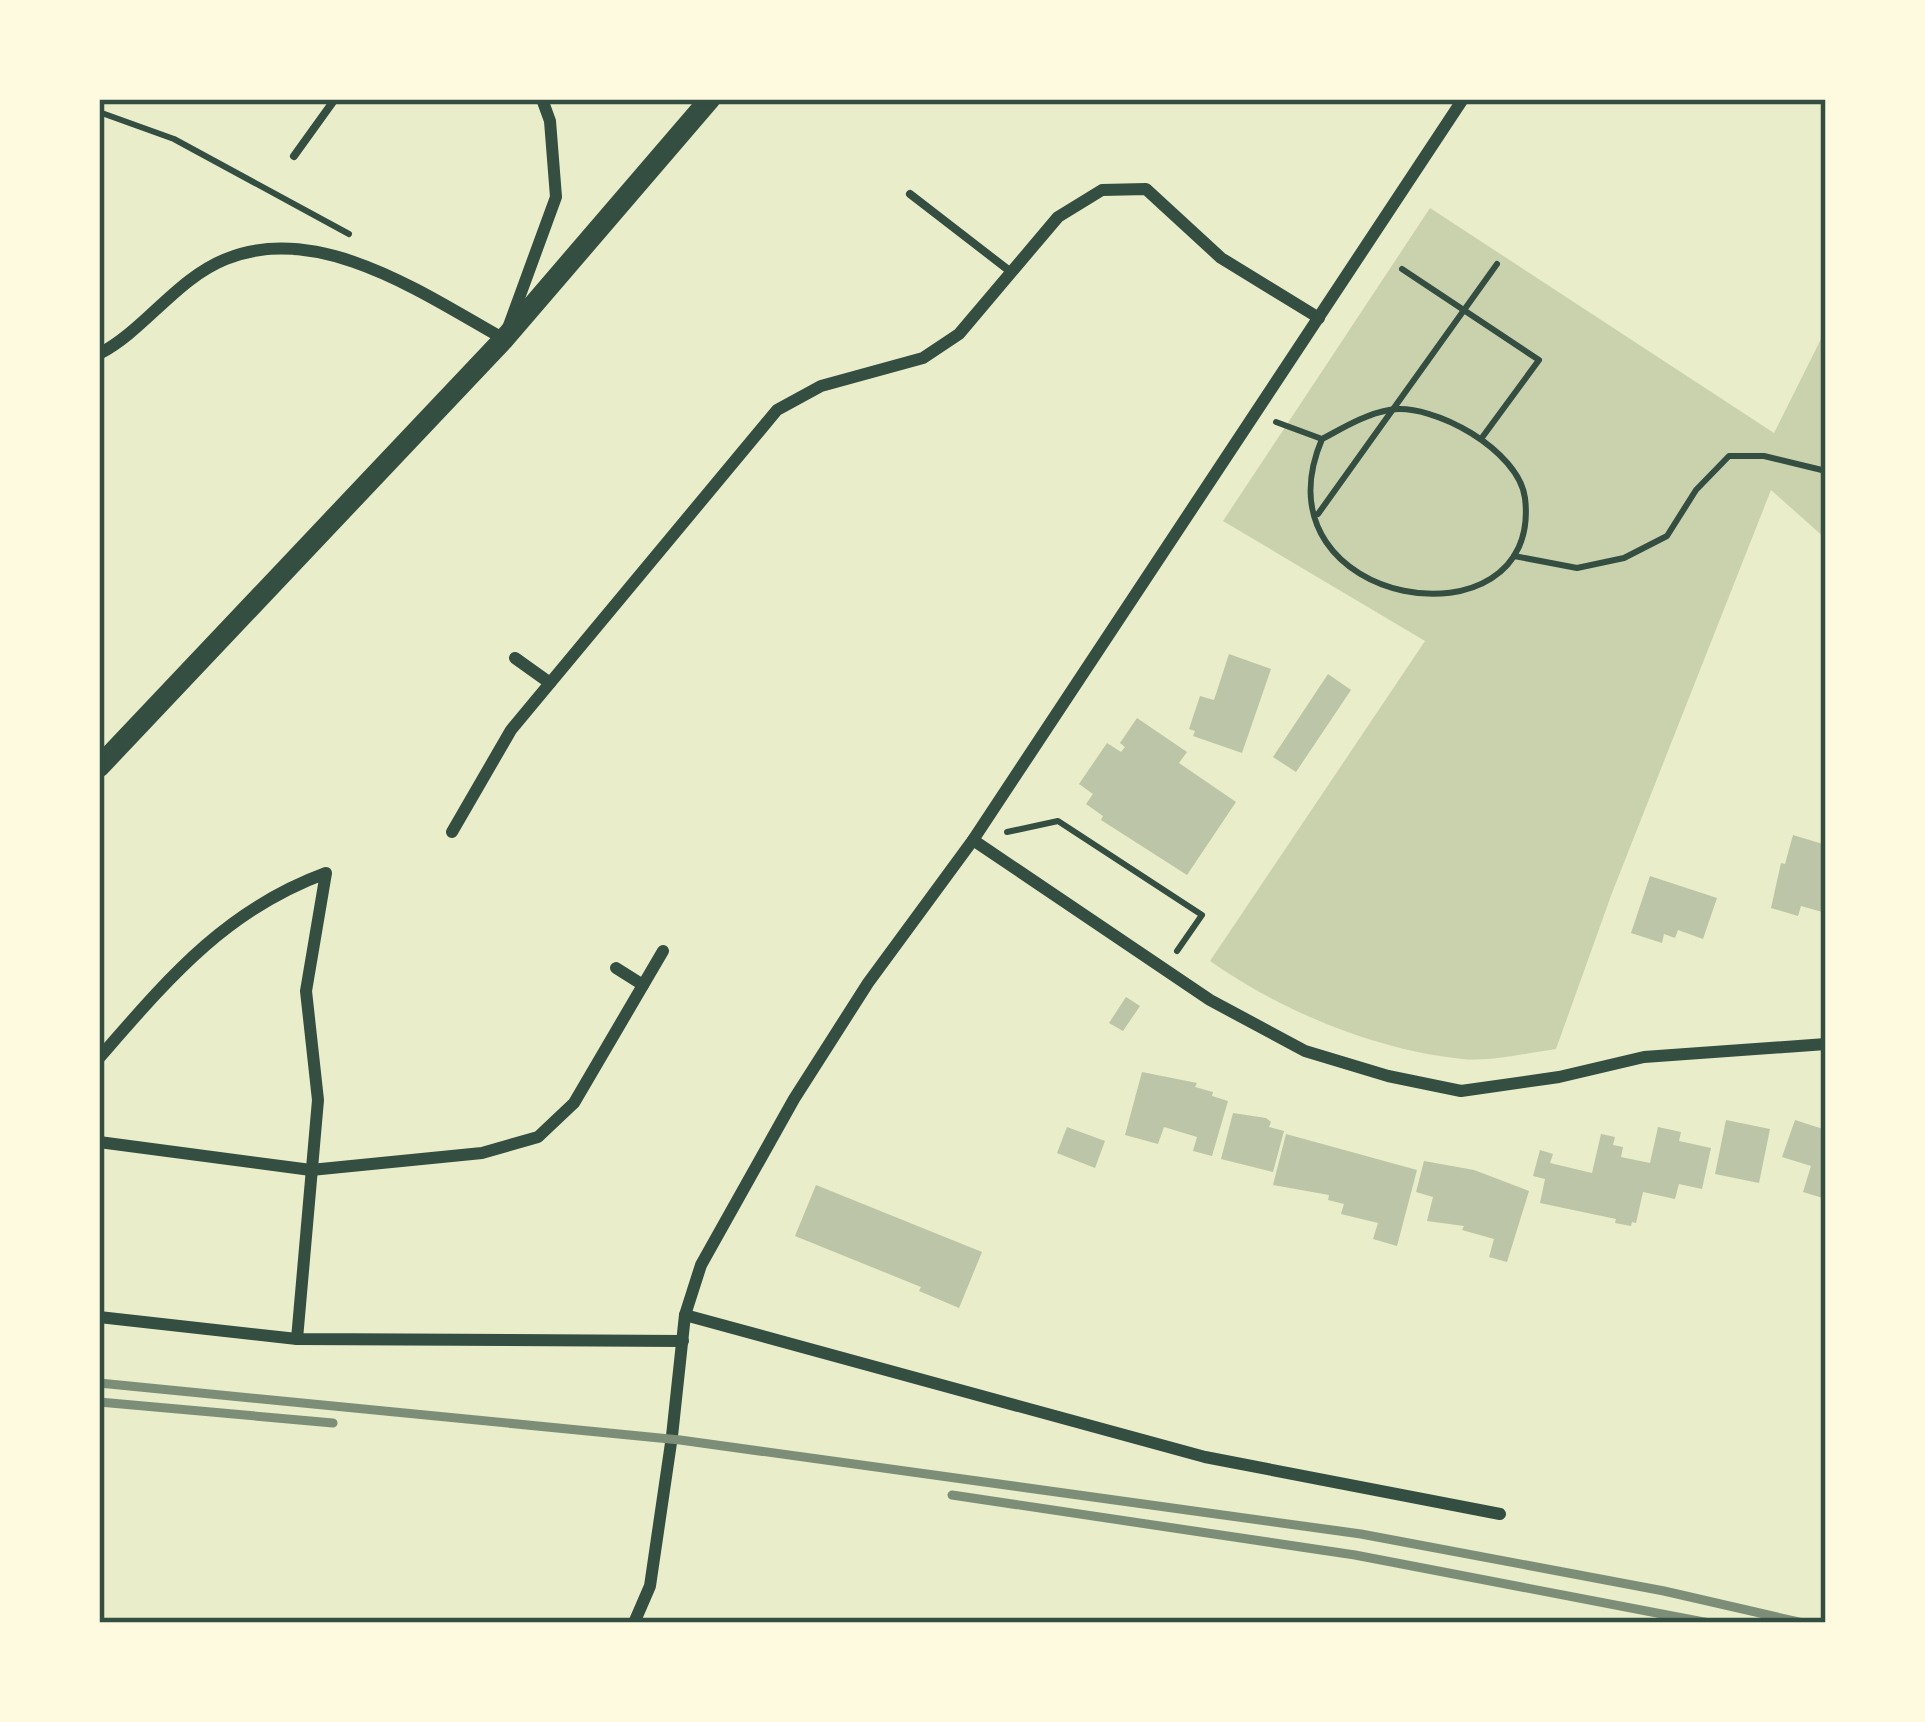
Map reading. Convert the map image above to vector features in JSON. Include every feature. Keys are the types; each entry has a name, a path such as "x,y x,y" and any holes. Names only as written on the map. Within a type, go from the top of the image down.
{"main road":[{"path":"99,767 504,339 710,99"}],"street":[{"path":"99,354 168,296 225,259 276,248 332,257 392,278 504,339 556,197 550,121 542,99"},
{"path":"634,1623 650,1586 685,1315 700,1265 794,1100 868,983 973,840 1463,99"},
{"path":"452,832 511,730 777,410 821,386 922,358 959,334 1058,217 1102,190 1146,189 1221,258 1319,318"},
{"path":"515,658 550,683"},
{"path":"973,840 1210,1000 1305,1051 1388,1076 1460,1090 1559,1077 1644,1058 1826,1044"},
{"path":"99,1058 219,931 280,890 326,873 306,991 318,1100 297,1339"},
{"path":"99,1142 311,1170 482,1153 538,1137 574,1103 663,951"},
{"path":"616,968 643,985"},
{"path":"685,1315 1205,1457 1500,1514"},
{"path":"99,1317 297,1339 683,1341"}],"lane":[{"path":"294,156 335,99"},
{"path":"910,194 1012,272"}],"path":[{"path":"99,112 174,139 355,237"},
{"path":"1316,517 1497,263"},
{"path":"1402,269 1539,360 1481,440"},
{"path":"1392,409 1427,414 1481,440 1513,467 1525,496 1514,556 1497,576 1442,594 1406,594 1378,585 1330,548 1316,517 1311,485 1322,439 1392,409"},
{"path":"1256,412 1322,439"},
{"path":"1514,556 1577,568 1624,558 1667,536 1696,490 1729,456 1764,456 1826,471"},
{"path":"973,840 1058,821 1202,915 1164,969"}],"green space":[{"path":"1430,208 1774,433 1826,329 1826,539 1771,490 1612,893 1556,1049 1485,1059 1429,1054 1363,1037 1298,1012 1210,961 1425,641 1223,521"}],"building":[{"path":"1229,654 1271,669 1242,753 1193,736 1195,731 1189,729 1200,696 1214,700"},
{"path":"1328,674 1351,690 1296,772 1273,757"},
{"path":"1137,718 1187,752 1179,763 1236,802 1187,875 1101,820 1103,816 1086,804 1093,794 1079,784 1107,743 1121,752 1125,747 1120,743"},
{"path":"1793,835 1826,845 1826,913 1801,906 1798,916 1771,908"},
{"path":"1650,876 1717,898 1703,939 1678,930 1675,938 1664,934 1662,943 1631,933"},
{"path":"1126,997 1140,1006 1123,1031 1109,1023"},
{"path":"1142,1072 1197,1083 1195,1087 1228,1101 1212,1156 1193,1151 1197,1137 1164,1127 1158,1144 1125,1135"},
{"path":"1233,1113 1266,1118 1269,1127 1284,1131 1273,1172 1221,1159"},
{"path":"1726,1120 1770,1129 1759,1183 1715,1174"},
{"path":"1795,1120 1826,1130 1826,1199 1803,1192 1811,1166 1782,1157"},
{"path":"1067,1127 1105,1141 1095,1168 1057,1153"},
{"path":"1658,1127 1681,1132 1679,1141 1711,1148 1702,1189 1679,1184 1675,1199 1643,1192 1636,1223 1631,1226 1540,1203 1545,1179 1533,1176 1540,1150 1553,1154 1550,1163 1592,1173 1601,1134 1615,1137 1613,1145 1623,1147 1621,1157 1650,1163"},
{"path":"1286,1134 1417,1170 1397,1246 1373,1239 1378,1223 1341,1214 1344,1204 1328,1200 1329,1195 1273,1185"},
{"path":"1424,1161 1474,1170 1529,1191 1507,1262 1489,1257 1494,1239 1462,1230 1464,1226 1427,1221 1433,1197 1416,1192"},
{"path":"816,1185 982,1252 959,1308 919,1291 921,1287 795,1236"}],"railway":[{"path":"99,1383 680,1440 1361,1534 1664,1591 1803,1623"},
{"path":"99,1402 333,1423"},
{"path":"952,1495 1355,1555 1709,1623"}]}
